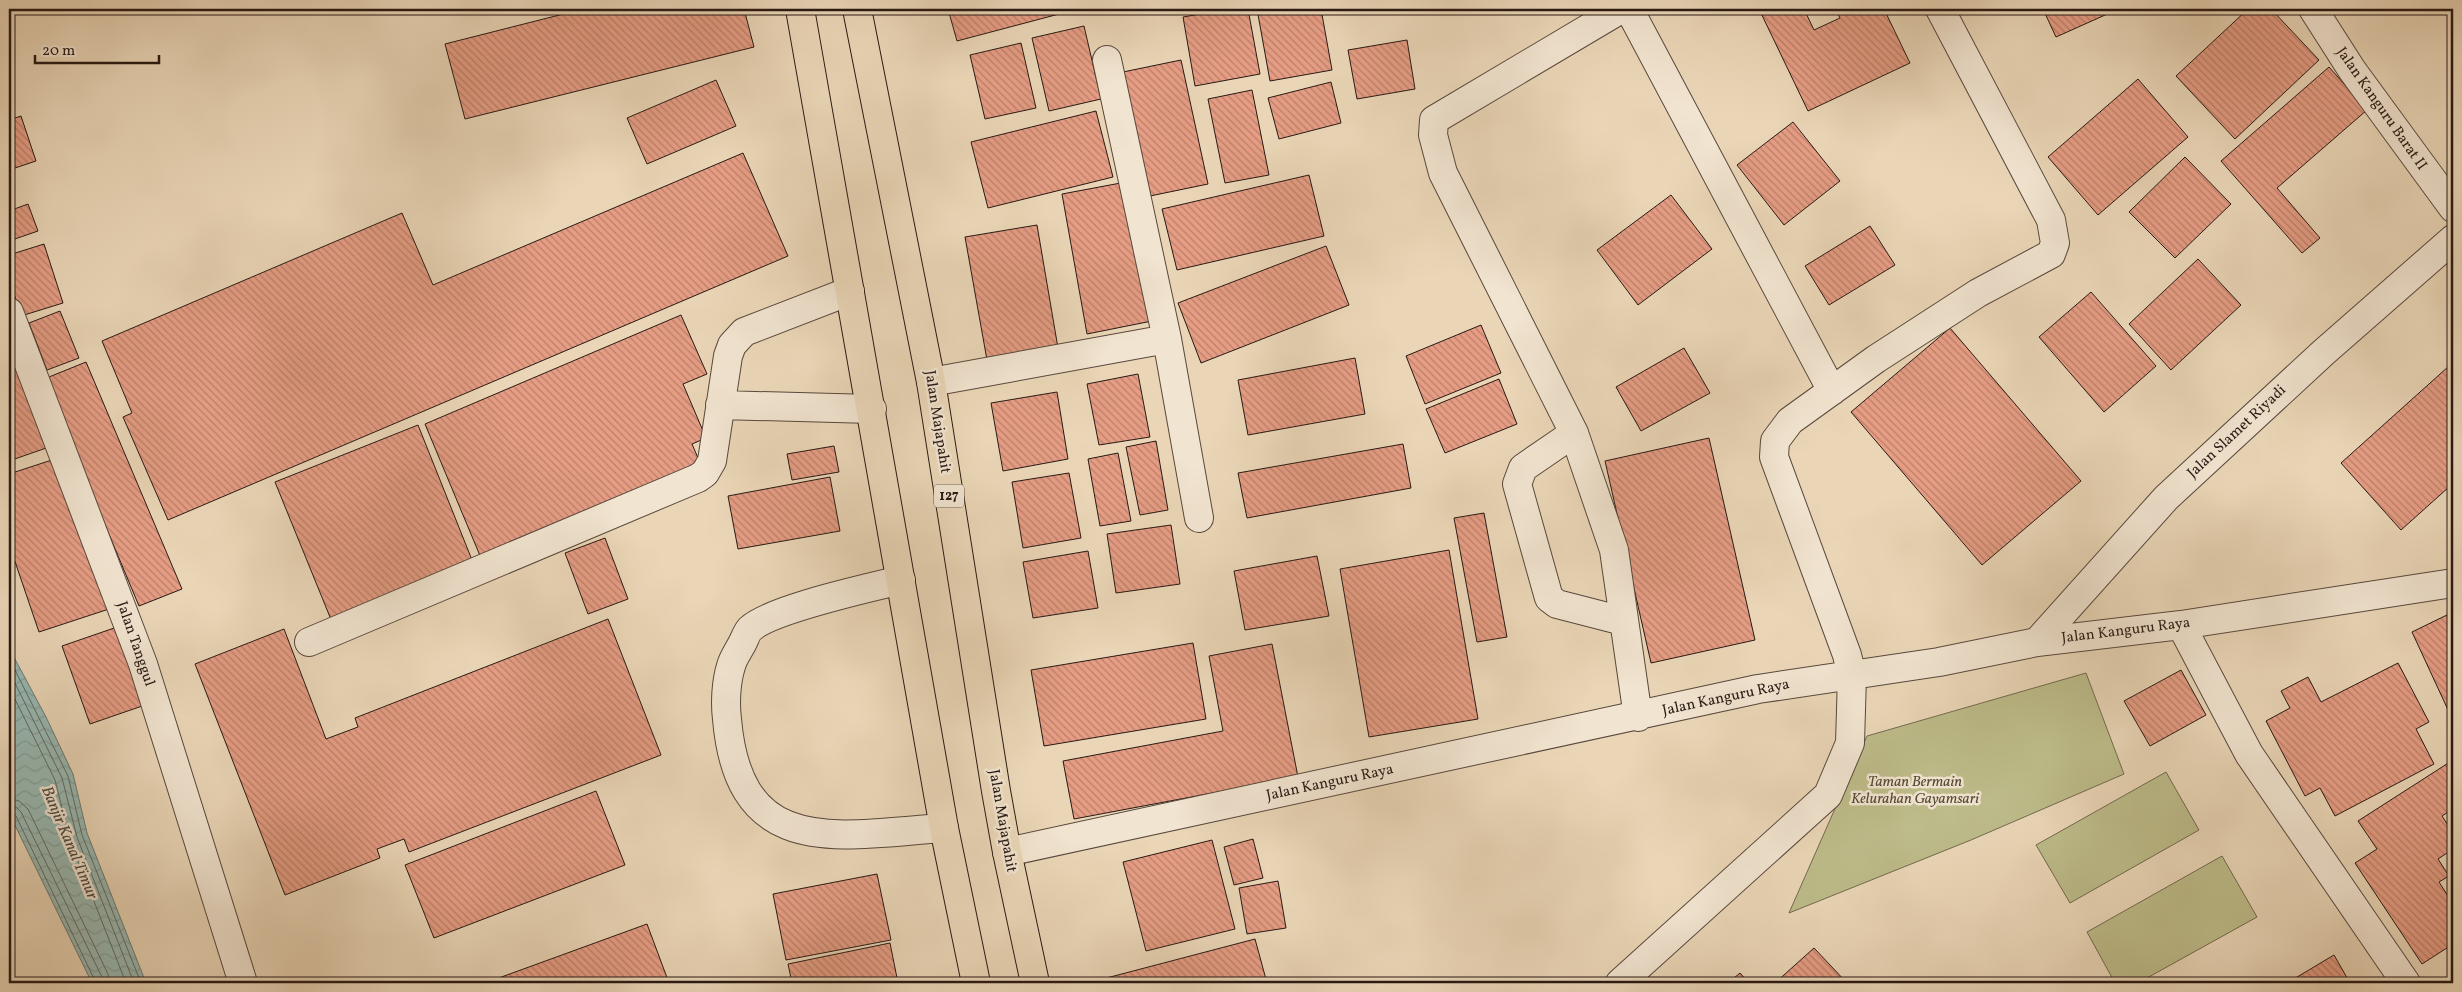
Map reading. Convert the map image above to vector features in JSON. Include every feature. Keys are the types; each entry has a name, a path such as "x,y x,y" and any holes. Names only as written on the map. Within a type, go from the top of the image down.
{"main road":[{"path":"800,9 944,828 976,983"},
{"name":"Jalan Majapahit","path":"857,9 931,382 1006,852 1035,983"}],"street":[{"path":"1621,9 1434,120 1433,135 1443,172 1574,433 1614,550 1638,717"},
{"path":"1629,9 1832,391"},
{"path":"1620,983 1828,794 1850,744 1852,676 1847,655 1774,457 1775,441 1790,421 1876,359 1978,293 2050,254 2055,242 2051,220 1940,9"},
{"name":"Jalan Kanguru Barat II","path":"2313,9 2352,70 2453,208"},
{"path":"1107,60 1167,339 1198,518"},
{"name":"Jalan Slamet Riyadi","path":"2037,642 2166,498 2324,352 2453,239"},
{"path":"309,642 698,478 705,473 712,461 728,356 732,345 744,332 850,291"},
{"name":"Jalan Tanggul","path":"9,312 143,664 243,983"},
{"path":"931,382 1167,339"},
{"path":"720,405 872,410"},
{"path":"1574,433 1523,468 1518,484 1549,598 1557,604 1624,621"},
{"path":"901,580 772,615 750,630 731,666 726,706 729,741 739,778 756,806 790,826 828,835 944,828"},
{"name":"Jalan Kanguru Raya","path":"1006,852 1758,690 1939,662 2037,642 2181,625 2453,583"},
{"path":"2181,625 2249,754 2406,983"}],"green space":[{"name":"Taman Bermain Kelurahan Gayamsari","path":"2086,673 2124,774 1971,840 1789,913 1867,736"},
{"path":"2166,772 2199,830 2070,903 2036,845"},
{"path":"2222,856 2257,917 2138,983 2115,983 2087,932"}],"water":[{"name":"Banjir Kanal Timur","path":"9,648 46,717 73,774 87,833 146,983 92,983 9,813"}],"building":[{"path":"583,9 744,9 754,47 465,119 445,44"},
{"path":"948,9 1078,9 957,41"},
{"path":"1230,9 1248,9 1260,74 1195,86 1183,17"},
{"path":"1257,9 1321,9 1332,70 1270,81"},
{"path":"1759,9 1804,9 1814,30 1840,18 1835,9 1884,9 1910,63 1808,111"},
{"path":"2043,9 2113,9 2114,11 2056,37"},
{"path":"2248,9 2271,9 2319,60 2235,139 2176,76"},
{"path":"1084,26 1101,99 1049,111 1032,38"},
{"path":"1407,40 1415,89 1357,99 1348,50"},
{"path":"1021,43 1036,108 985,119 970,55"},
{"path":"1181,60 1208,184 1150,196 1123,72"},
{"path":"2329,67 2367,110 2277,188 2320,238 2302,253 2221,161"},
{"path":"2138,79 2188,137 2098,215 2048,157"},
{"path":"716,80 736,126 647,164 627,118"},
{"path":"1331,82 1341,123 1279,139 1268,98"},
{"path":"1252,90 1269,175 1225,183 1208,99"},
{"path":"1096,111 1113,177 988,208 971,142"},
{"path":"21,116 36,161 9,170 9,120"},
{"path":"1793,122 1840,181 1784,225 1737,165"},
{"path":"743,153 788,256 168,520 123,417 132,413 102,341 402,213 433,285"},
{"path":"2185,157 2231,204 2175,258 2129,212"},
{"path":"1309,175 1324,236 1177,270 1162,209"},
{"path":"1126,182 1152,321 1087,334 1062,194"},
{"path":"1671,195 1712,249 1638,305 1597,250"},
{"path":"28,204 38,231 9,241 9,211"},
{"path":"1037,225 1058,348 987,360 965,237"},
{"path":"1870,226 1895,265 1829,305 1805,266"},
{"path":"44,244 63,303 21,316 9,278 9,255"},
{"path":"1326,246 1349,305 1201,363 1178,303"},
{"path":"2198,259 2241,305 2171,370 2129,324"},
{"path":"2091,292 2156,366 2104,412 2039,337"},
{"path":"60,311 79,358 47,370 29,323"},
{"path":"681,315 707,374 683,384 706,438 692,444 701,465 481,558 425,424"},
{"path":"1481,325 1501,373 1425,404 1406,356"},
{"path":"9,326 52,446 9,461"},
{"path":"1950,328 2081,481 1982,565 1851,412"},
{"path":"1684,348 1710,393 1641,431 1616,387"},
{"path":"1355,358 1365,414 1248,435 1238,380"},
{"path":"86,362 182,589 139,606 44,379"},
{"path":"2449,366 2453,371 2453,491 2449,487 2401,530 2341,463"},
{"path":"1138,374 1150,437 1099,445 1087,384"},
{"path":"1499,379 1517,424 1445,453 1426,409"},
{"path":"1057,392 1068,459 1003,471 991,403"},
{"path":"418,425 474,565 332,622 275,482"},
{"path":"1709,438 1755,640 1651,663 1605,461"},
{"path":"1156,441 1168,510 1140,515 1126,447"},
{"path":"1403,444 1411,488 1247,518 1238,473"},
{"path":"834,446 839,472 792,480 787,454"},
{"path":"1118,453 1131,521 1100,526 1088,459"},
{"path":"61,457 112,608 39,632 9,544 9,474"},
{"path":"1069,473 1081,538 1023,548 1012,482"},
{"path":"830,477 840,531 738,549 728,496"},
{"path":"1484,513 1507,637 1477,642 1454,518"},
{"path":"1171,525 1180,584 1116,593 1107,534"},
{"path":"605,538 628,599 588,614 565,553"},
{"path":"1449,550 1478,719 1369,737 1340,569"},
{"path":"1088,551 1098,608 1033,618 1023,562"},
{"path":"1317,556 1329,616 1245,630 1234,571"},
{"path":"2451,613 2453,618 2453,710 2449,712 2412,632"},
{"path":"608,619 661,755 409,852 404,839 377,849 380,858 285,895 195,664 284,629 326,739 358,727 355,718"},
{"path":"120,626 148,704 90,724 62,646"},
{"path":"1193,643 1206,719 1044,746 1031,670"},
{"path":"1272,644 1298,777 1074,819 1063,761 1223,731 1209,656"},
{"path":"2398,663 2429,722 2416,729 2434,764 2335,816 2320,788 2305,796 2266,721 2290,708 2281,691 2308,677 2321,702"},
{"path":"2181,670 2206,715 2150,746 2124,701"},
{"path":"2453,760 2453,809 2442,816 2453,833 2453,849 2438,859 2449,876 2439,882 2453,904 2453,944 2422,964 2355,863 2377,849 2358,821"},
{"path":"596,791 625,865 434,938 405,865"},
{"path":"1253,839 1263,878 1234,885 1224,847"},
{"path":"1212,840 1235,929 1146,951 1123,862"},
{"path":"877,874 891,940 786,960 773,894"},
{"path":"1278,881 1286,928 1247,934 1239,888"},
{"path":"647,924 669,983 485,983"},
{"path":"1255,939 1267,983 1095,983 1095,981"},
{"path":"890,943 898,983 792,983 788,964"},
{"path":"1814,948 1847,983 1775,983"},
{"path":"2334,955 2350,983 2287,983"},
{"path":"1740,973 1749,983 1728,983"}]}
